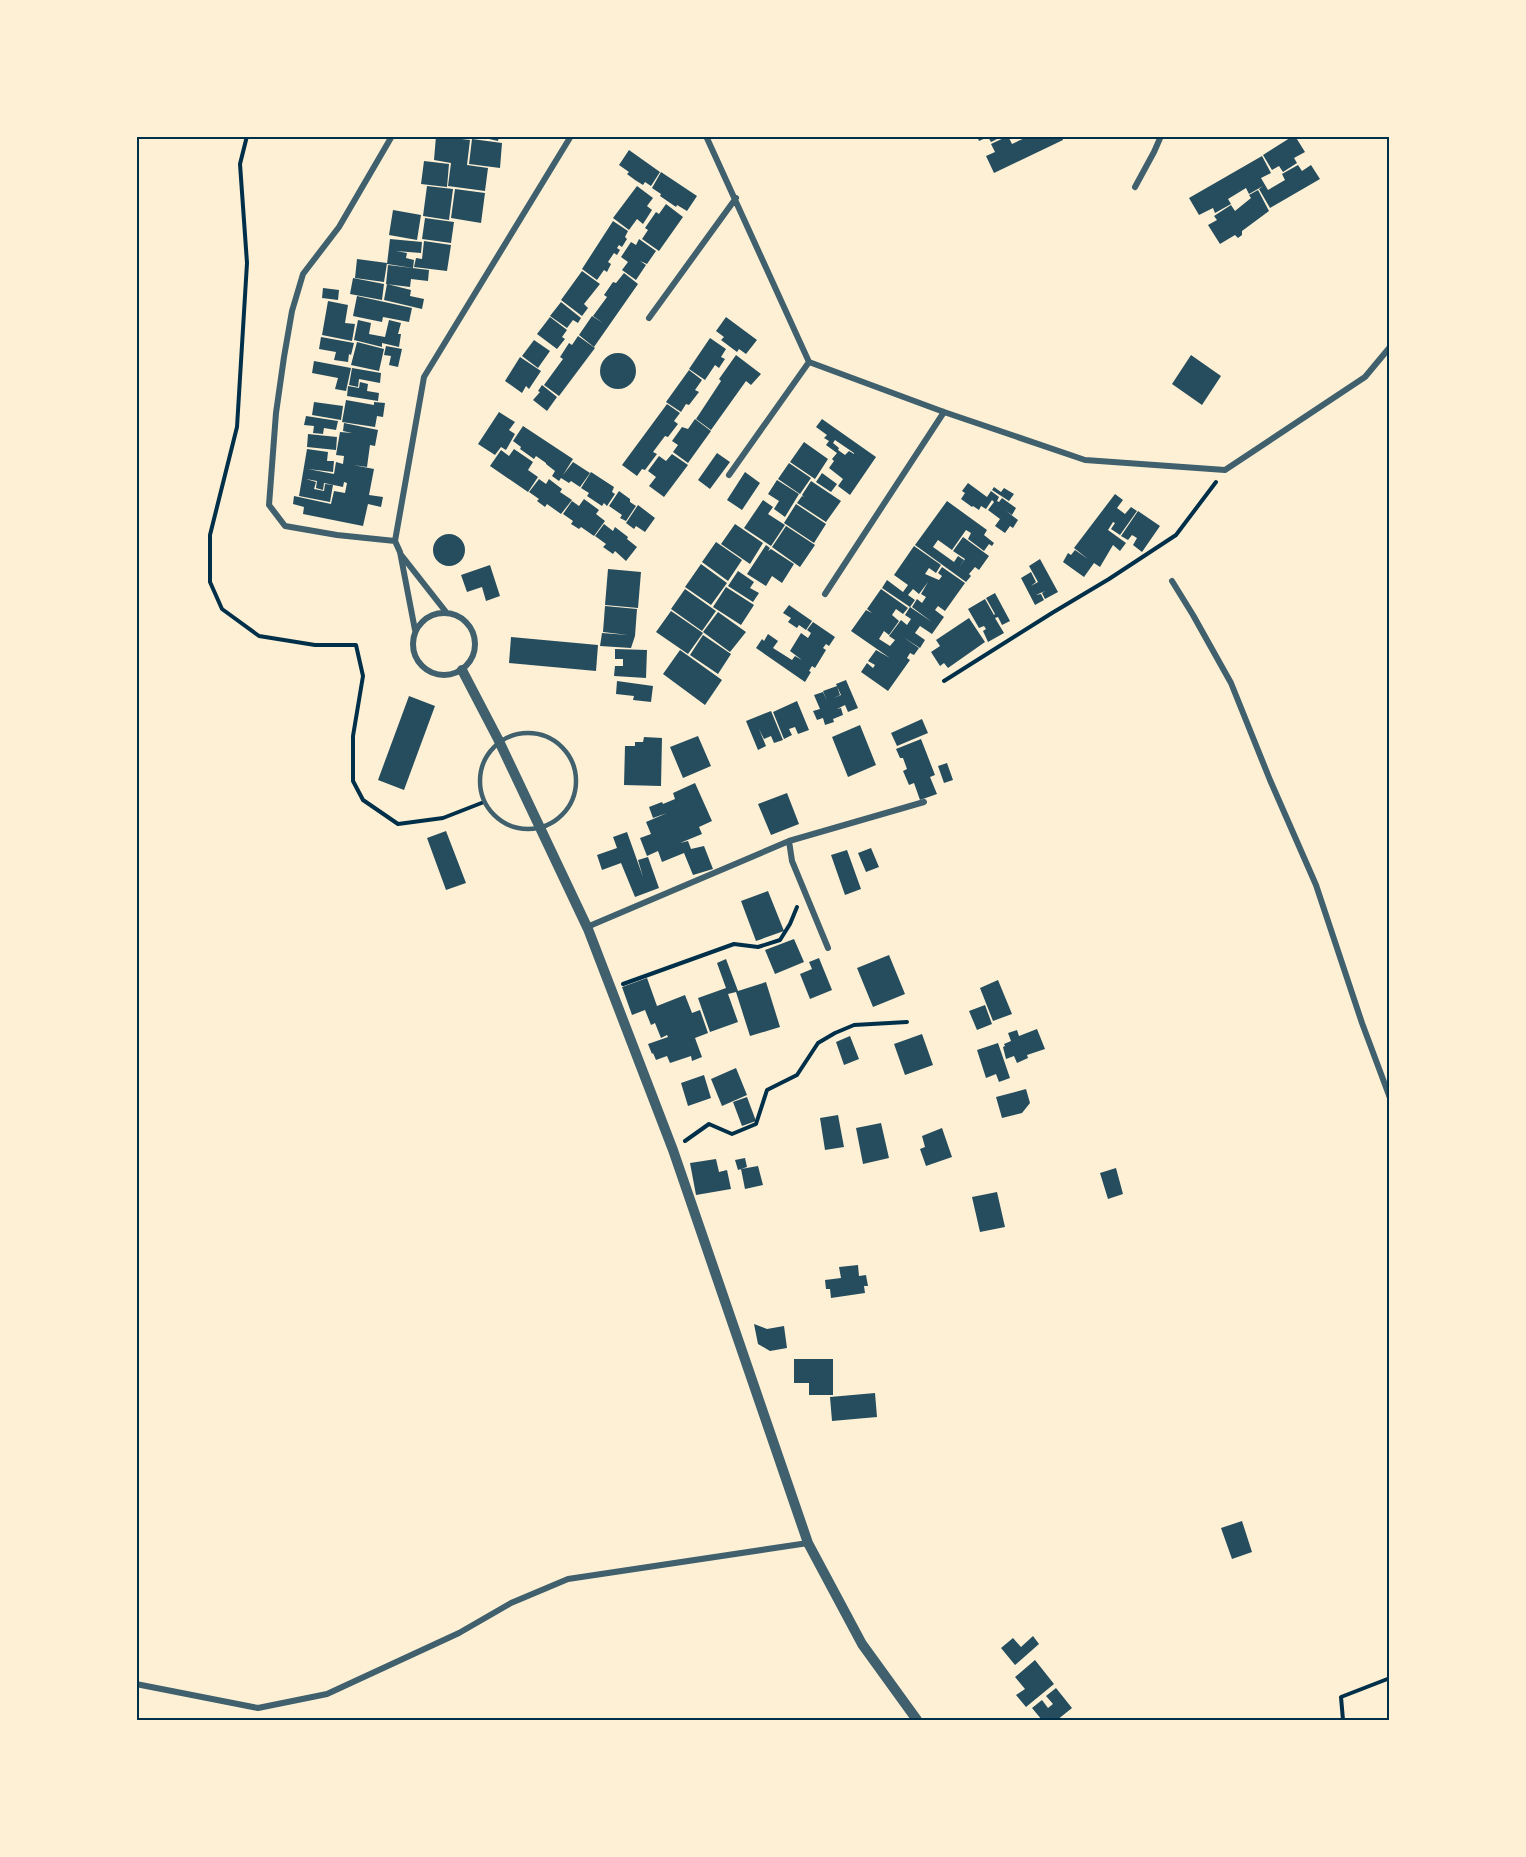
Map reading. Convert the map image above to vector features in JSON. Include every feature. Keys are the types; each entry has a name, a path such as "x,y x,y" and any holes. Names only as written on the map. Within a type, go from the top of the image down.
{"street":[{"path":"392,136 339,227 303,274 292,311 284,357 276,413 269,505 285,526 395,541"},
{"path":"446,612 400,552 395,541 424,377 571,136"},
{"path":"706,136 809,362 944,412 1085,460 1225,470 1365,377 1389,346"},
{"path":"1135,187 1161,136"},
{"path":"649,318 736,198"},
{"path":"729,475 809,362"},
{"path":"825,594 944,412"},
{"path":"400,552 415,630"},
{"path":"1172,581 1231,683 1316,885 1389,1098"},
{"path":"446,612 455,614 470,626 475,645 474,654 462,670 444,675 427,670 415,657 412,639 415,630 427,617 446,612"},
{"path":"462,670 500,744 587,927 673,1150 808,1543 862,1644 917,1720"},
{"path":"587,927 789,841 924,802"},
{"path":"789,841 792,861 828,948"},
{"path":"136,1684 258,1708 327,1694 459,1633 511,1603 568,1579 808,1543"}],"lane":[{"path":"524,732 541,734 556,742 568,754 576,769 577,786 573,802 563,816 550,826 518,830 492,815 484,802 480,787 480,772 485,758 500,744 508,737 524,732"}],"path":[{"path":"246,136 240,164 247,263 237,427 210,535 210,582 222,609 259,636 315,645 356,645 363,676 353,736 353,781 363,800 398,824 443,818 484,802"},
{"path":"944,681 1176,535 1225,470"},
{"path":"611,988 734,944 758,946 780,940 790,924 804,891"},
{"path":"673,1150 709,1124 732,1134 756,1124 767,1090 796,1075 818,1043 835,1033 854,1025 907,1022"},
{"path":"1343,1720 1341,1697 1389,1678"}],"building":[{"path":"436,136 470,140 467,165 488,168 485,191 448,186 451,163 434,160"},
{"path":"476,136 499,136 498,141"},
{"path":"977,136 1003,136 991,142 988,137 979,141"},
{"path":"1008,136 1012,144 1029,136 1062,136 1063,140 994,173 986,156 995,152 991,144"},
{"path":"1293,136 1305,152 1294,158 1297,163 1283,172 1279,166 1272,170 1263,155"},
{"path":"472,139 502,143 500,168 469,164"},
{"path":"629,150 660,172 651,186 645,182 643,185 635,180 619,165"},
{"path":"1262,156 1271,173 1261,178 1268,190 1285,180 1282,174 1298,165 1302,171 1311,165 1320,179 1270,208 1259,189 1263,186 1249,194 1246,188 1228,199 1231,204 1215,213 1213,208 1199,215 1189,198"},
{"path":"424,161 449,164 447,187 421,184"},
{"path":"661,172 697,196 687,211 677,205 676,207 652,188"},
{"path":"427,186 453,189 449,220 423,216"},
{"path":"637,186 653,198 647,206 652,210 643,224 637,219 629,230 613,218"},
{"path":"455,189 485,193 481,223 451,218"},
{"path":"1258,190 1269,211 1242,231 1242,235 1238,238 1235,235 1220,244 1208,225 1217,220 1214,216 1231,205 1235,211 1251,198 1249,195"},
{"path":"666,204 683,217 659,251 642,239 648,230 645,228 656,212 659,214"},
{"path":"393,210 421,215 417,240 389,235"},
{"path":"425,218 454,222 451,243 422,239"},
{"path":"613,221 628,231 625,237 627,239 622,247 619,245 617,248 620,250 617,255 614,253 608,262 611,264 607,272 604,270 597,280 582,269"},
{"path":"390,239 422,242 421,253 396,251 407,253 406,258 414,260 413,268 387,264"},
{"path":"639,239 656,251 647,264 640,261 646,265 636,280 622,270 628,262 621,257 631,242 636,245"},
{"path":"424,241 451,245 447,271 414,267 416,258 422,259"},
{"path":"357,259 387,263 384,282 355,278"},
{"path":"388,265 429,270 428,281 411,279 410,287 386,284"},
{"path":"582,271 600,284 584,304 588,308 582,316 561,300"},
{"path":"624,273 638,284 594,347 579,335 592,316 603,323 593,316 607,297 604,295 613,282 616,283"},
{"path":"353,278 384,284 382,300 350,294"},
{"path":"387,284 411,290 410,296 424,299 422,309 384,300"},
{"path":"323,288 339,290 338,300 322,298"},
{"path":"357,296 412,308 409,322 383,317 382,322 353,316"},
{"path":"328,301 348,305 345,323 355,324 352,341 322,335"},
{"path":"561,302 581,318 578,323 573,320 567,328 550,316"},
{"path":"550,317 567,330 562,337 565,339 557,349 537,334"},
{"path":"726,317 757,340 746,354 739,349 737,352 721,340 724,337 716,331"},
{"path":"358,320 371,323 369,334 385,337 389,320 401,323 398,334 401,334 399,347 382,343 382,347 354,340"},
{"path":"578,336 595,348 559,396 544,385 563,359 560,357 569,343 572,345"},
{"path":"321,337 354,343 348,362 334,360 336,352 319,349"},
{"path":"710,338 726,349 721,357 725,359 719,368 715,365 705,380 689,369"},
{"path":"534,340 550,351 538,368 522,356"},
{"path":"357,342 384,349 379,371 351,365"},
{"path":"386,346 402,349 398,367 389,365 391,356 384,355"},
{"path":"618,353 631,358 636,371 631,384 618,389 605,384 600,371 605,358"},
{"path":"736,355 761,374 751,385 746,381 711,430 696,419"},
{"path":"1191,355 1221,376 1202,405 1172,384"},
{"path":"520,357 541,371 529,389 526,386 522,393 505,381"},
{"path":"314,361 351,368 346,391 335,389 338,378 312,373"},
{"path":"352,368 381,373 380,383 359,379 358,387 349,385"},
{"path":"689,370 702,380 695,390 699,392 681,412 666,402"},
{"path":"360,382 368,384 367,391 379,393 378,401 347,396 348,386 359,388"},
{"path":"542,385 557,397 547,411 533,400 540,392 538,391"},
{"path":"346,400 374,405 374,402 385,403 383,417 377,416 375,427 342,422"},
{"path":"314,402 343,406 341,420 312,415"},
{"path":"667,404 680,413 674,421 678,424 668,437 665,436 653,452 657,454 645,470 642,469 637,476 622,465"},
{"path":"499,412 515,422 509,430 515,434 506,450 501,447 495,455 478,444"},
{"path":"306,416 338,421 336,430 324,428 323,434 313,433 314,426 304,425"},
{"path":"695,419 711,431 688,463 673,452 678,445 672,441 682,427 688,429"},
{"path":"822,419 876,457 850,495 838,486 843,479 829,468 837,453 826,445 829,441 824,438 827,435 816,427","holes":["835,440 854,453 849,451 845,455 833,443"]},
{"path":"344,423 378,430 375,446 370,445 367,467 353,465 374,469 369,495 383,497 381,507 368,504 363,526 303,514 304,507 293,504 294,496 331,504 334,491 345,493 347,483 344,482 343,487 324,483 323,490 316,488 317,481 306,479 316,482 314,489 324,491 325,484 333,485 330,502 299,496 307,449 328,452 327,461 334,461 333,472 308,469 334,474 336,462 343,464 344,456 336,455 340,432 352,433 343,431"},
{"path":"523,426 573,459 563,475 573,462 590,473 580,487 561,478 559,481 552,476 555,471 546,463 536,456 534,459 520,449 521,447 513,441"},
{"path":"308,434 337,437 336,450 307,447"},
{"path":"804,442 828,459 815,479 790,462"},
{"path":"514,449 533,462 528,470 538,477 528,492 490,466 501,450 509,456"},
{"path":"717,453 730,462 710,489 698,480"},
{"path":"672,454 688,465 664,497 649,486 656,477 648,471 659,456 666,461"},
{"path":"789,463 811,478 800,494 778,479"},
{"path":"591,472 614,487 612,492 615,494 607,506 604,503 602,506 587,496 589,493 581,488"},
{"path":"745,472 760,483 742,510 727,500"},
{"path":"822,473 837,484 831,492 816,482"},
{"path":"539,479 546,484 549,479 562,489 560,492 572,500 561,514 547,504 545,507 529,492"},
{"path":"777,480 799,494 785,517 774,509 779,501 768,494"},
{"path":"811,481 841,501 826,522 797,503 802,496 804,497 802,495"},
{"path":"968,483 987,497 991,491 999,497 997,501 999,502 1002,498 1016,508 1012,515 1006,511 1018,520 1013,528 1010,526 1005,533 995,526 1000,519 988,510 994,502 992,500 986,509 981,506 979,510 961,499 965,493 962,491"},
{"path":"994,487 1001,492 1004,488 1014,494 1009,501 992,490"},
{"path":"619,491 636,506 626,521 620,518 622,515 609,506"},
{"path":"1115,494 1123,500 1117,508 1125,514 1131,507 1137,511 1120,535 1111,529 1115,523 1113,522 1108,530 1126,543 1120,551 1113,545 1100,567 1094,563 1084,577 1063,562 1068,553 1071,555 1075,550 1088,559 1074,548"},
{"path":"584,499 599,510 596,514 605,521 594,536 581,527 579,529 571,524 573,521 563,514 572,501 579,506"},
{"path":"763,500 773,507 768,514 785,525 771,546 744,528"},
{"path":"947,501 987,530 984,535 994,543 992,546 989,544 984,551 968,539 971,533 966,530 952,550 938,540 933,547 954,562 958,556 964,560 959,567 965,559 953,551 963,537 989,556 979,570 975,567 966,582 915,545"},
{"path":"796,504 826,524 814,543 784,523"},
{"path":"638,505 655,518 645,532 636,526 634,529 626,523"},
{"path":"1138,511 1160,526 1142,552 1133,545 1137,538 1132,535 1128,540 1121,536"},
{"path":"604,524 613,531 615,527 637,547 626,561 615,551 613,554 603,547 606,544 595,536"},
{"path":"735,524 763,543 750,564 721,544"},
{"path":"786,526 815,545 800,567 772,547"},
{"path":"449,534 460,539 465,550 460,561 449,566 438,561 433,550 438,539"},
{"path":"716,542 742,560 728,581 702,562"},
{"path":"766,545 770,548 768,551 771,549 794,564 782,583 772,576 766,586 747,574"},
{"path":"914,546 941,565 936,573 929,568 925,574 939,580 942,576 938,573 942,567 965,583 945,611 938,606 935,610 944,617 932,634 920,626 915,633 925,640 920,648 903,637 919,648 914,655 910,653 907,658 910,660 888,691 861,672 867,663 873,668 875,665 868,661 876,650 890,658 851,631 866,610 872,613 867,609 881,589 908,608 903,614 896,609 892,615 899,621 889,635 884,631 879,639 890,646 895,640 889,636 901,620 907,625 911,619 905,615 910,607 882,588 887,580 903,592 908,585 894,575","holes":["928,582 921,594 926,597 922,603 917,599 912,607 932,622 910,607 915,600 908,595 913,589 919,594"]},
{"path":"1040,559 1058,592 1045,599 1042,593 1045,591 1036,595 1041,594 1044,600 1035,605 1021,578 1031,572 1036,582 1031,586 1038,582 1029,566"},
{"path":"701,564 727,583 711,605 685,587"},
{"path":"490,565 500,596 486,601 482,587 467,592 461,575"},
{"path":"608,569 641,572 638,608 605,605"},
{"path":"738,571 754,582 750,588 759,593 753,602 728,586"},
{"path":"726,587 754,605 741,625 713,607"},
{"path":"685,589 716,611 702,631 671,609"},
{"path":"995,593 1010,621 1002,625 998,617 995,618 1004,633 988,642 983,631 986,629 984,626 979,628 968,609 985,599 994,615 986,598"},
{"path":"789,605 812,621 806,630 799,625 797,628 788,622 791,618 783,613"},
{"path":"605,606 637,609 635,636 631,648 600,646 602,633 628,635 603,632"},
{"path":"671,611 703,633 688,654 656,632"},
{"path":"718,612 746,632 730,652 703,632"},
{"path":"969,618 985,642 948,668 944,663 940,666 931,652 940,646 936,640"},
{"path":"813,622 835,637 829,646 826,644 823,648 826,650 815,668 812,666 805,682 756,648 768,634 778,641 773,648 792,660 795,656 802,660 790,651 801,633 808,638 811,633 807,630"},
{"path":"703,635 731,654 718,674 690,655"},
{"path":"511,637 598,645 596,671 509,663"},
{"path":"615,649 647,650 646,678 614,676 615,666 623,666 623,659 615,659"},
{"path":"680,650 722,680 705,705 663,674"},
{"path":"846,680 858,708 848,712 845,705 837,709 841,708 843,715 825,725 823,718 817,720 813,711 820,709 814,695 823,692 827,701 823,691 837,686 836,684"},
{"path":"617,681 653,686 651,702 633,700 634,696 616,694"},
{"path":"409,696 435,706 404,790 378,780"},
{"path":"797,701 809,730 798,734 795,727 789,729 792,735 784,739 773,712"},
{"path":"771,711 783,740 774,743 771,736 764,739 759,729 766,746 758,750 746,721"},
{"path":"922,719 928,733 897,746 891,733"},
{"path":"860,725 876,765 848,777 832,737"},
{"path":"698,736 711,766 683,778 670,747"},
{"path":"644,737 662,738 661,786 624,785 625,746 635,746 635,742 643,742"},
{"path":"921,739 935,775 930,777 937,794 920,800 914,783 909,785 903,771 907,769 896,749"},
{"path":"947,763 953,780 944,783 938,766"},
{"path":"695,783 712,821 699,827 702,834 680,843 688,841 691,849 704,846 713,869 693,875 684,853 662,862 658,851 647,856 640,838 651,834 646,822 667,813 653,818 649,807 675,799 673,793"},
{"path":"787,793 799,824 771,835 758,804"},
{"path":"446,831 466,883 446,890 427,838"},
{"path":"627,832 643,877 638,860 648,857 659,888 635,897 621,863 602,870 597,855 617,848 613,837"},
{"path":"871,848 879,867 866,872 858,853"},
{"path":"847,850 861,889 845,895 831,855"},
{"path":"768,891 784,931 756,941 741,901"},
{"path":"794,939 804,962 775,974 765,950"},
{"path":"889,955 905,994 873,1007 857,968"},
{"path":"819,958 832,990 810,999 800,974 812,969 809,962"},
{"path":"726,959 738,991 766,982 780,1027 750,1036 736,992 728,994 738,1022 710,1032 698,998 726,988 717,963"},
{"path":"647,978 657,1006 685,995 692,1013 700,1010 708,1033 695,1038 702,1057 692,1061 691,1056 670,1063 667,1056 656,1060 648,1044 668,1037 667,1035 661,1038 655,1023 651,1025 645,1010 632,1015 622,987"},
{"path":"998,980 1012,1014 993,1021 980,988"},
{"path":"985,1005 992,1024 977,1030 969,1011"},
{"path":"1037,1029 1045,1049 1027,1055 1028,1058 1017,1063 1014,1056 1006,1059 1003,1047 1011,1041 1008,1033 1017,1030 1019,1036"},
{"path":"922,1034 933,1065 905,1075 894,1044"},
{"path":"850,1036 859,1059 844,1065 836,1042"},
{"path":"998,1043 1010,1078 999,1082 996,1074 986,1078 977,1050"},
{"path":"736,1068 747,1095 722,1106 711,1079"},
{"path":"704,1075 711,1098 688,1106 681,1083"},
{"path":"1026,1089 1030,1103 1022,1113 1002,1118 996,1097"},
{"path":"747,1097 756,1121 742,1126 733,1102"},
{"path":"838,1115 844,1147 825,1150 820,1118"},
{"path":"881,1123 889,1158 863,1164 856,1128"},
{"path":"942,1128 952,1157 926,1166 920,1149 925,1147 922,1136"},
{"path":"745,1158 747,1167 738,1170 735,1160"},
{"path":"716,1159 719,1172 727,1170 731,1189 696,1195 690,1163"},
{"path":"758,1166 763,1185 745,1189 741,1169"},
{"path":"1116,1168 1123,1194 1108,1199 1100,1173"},
{"path":"997,1192 1005,1227 980,1232 972,1197"},
{"path":"858,1265 859,1276 866,1275 868,1286 864,1286 865,1293 831,1298 830,1289 826,1289 825,1280 841,1278 839,1267"},
{"path":"754,1324 767,1329 784,1326 787,1348 770,1351 758,1344"},
{"path":"794,1359 833,1359 833,1395 809,1395 809,1383 794,1383"},
{"path":"875,1393 877,1417 832,1421 830,1397"},
{"path":"1242,1521 1252,1552 1232,1559 1221,1528"},
{"path":"1033,1636 1039,1644 1015,1665 1001,1648 1013,1638 1021,1647"},
{"path":"1035,1660 1054,1684 1026,1707 1016,1695 1025,1689 1015,1677"},
{"path":"1056,1688 1072,1708 1057,1720 1042,1720 1032,1708 1042,1700 1048,1708 1053,1704 1046,1696"}]}
